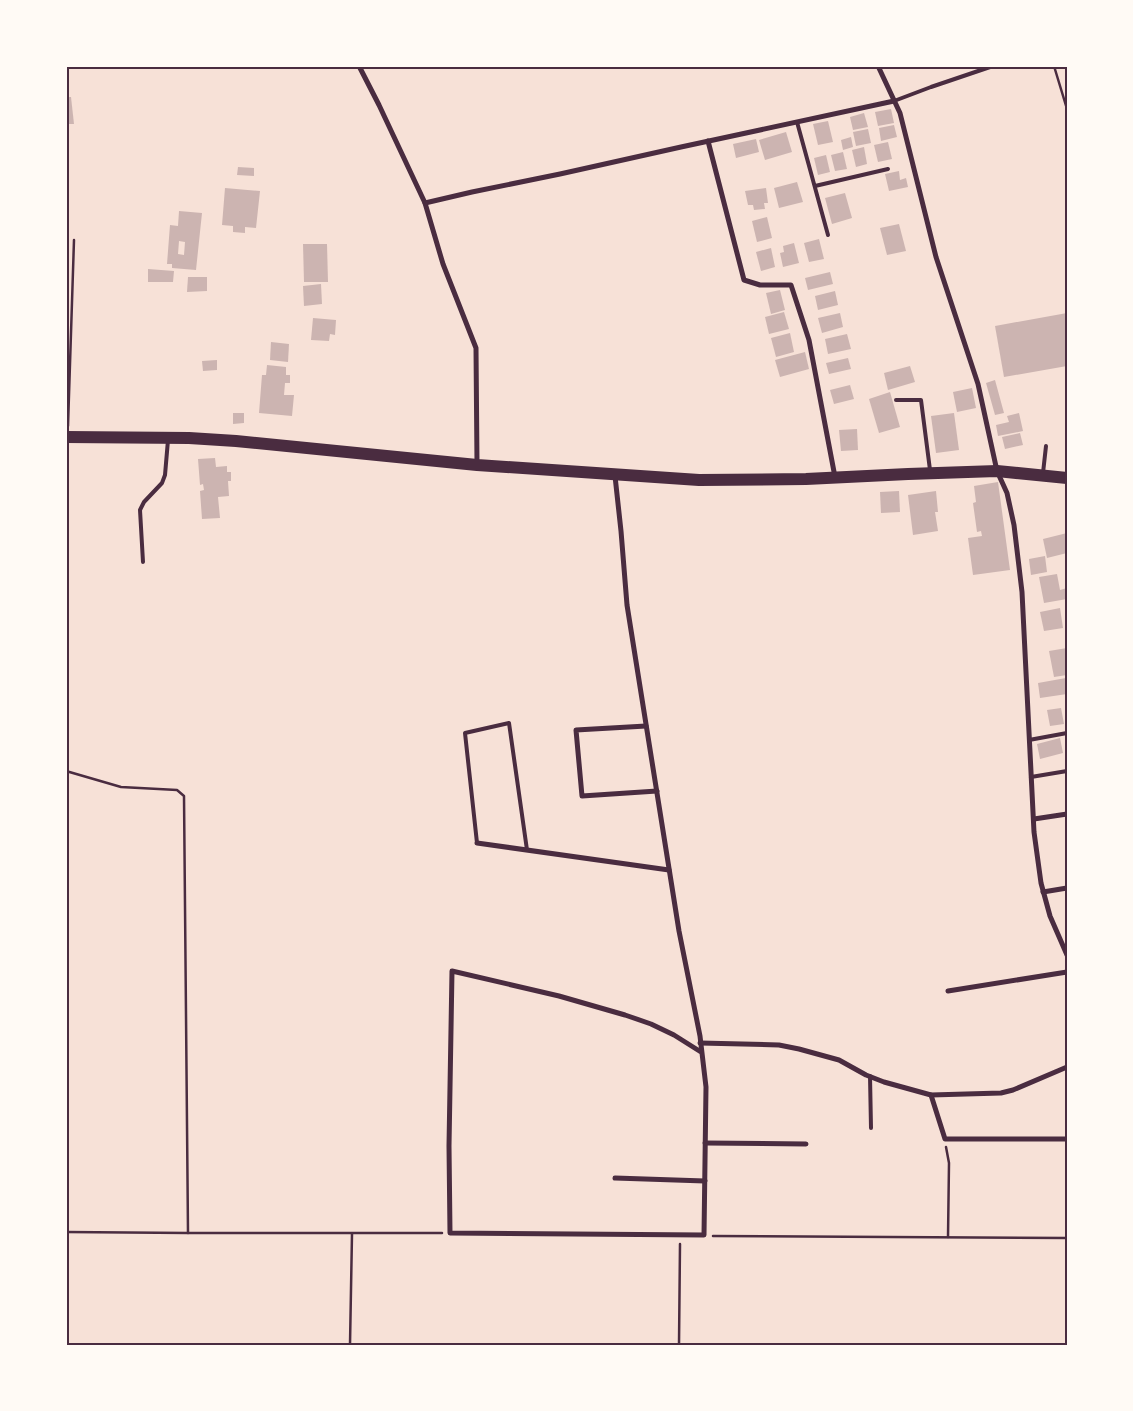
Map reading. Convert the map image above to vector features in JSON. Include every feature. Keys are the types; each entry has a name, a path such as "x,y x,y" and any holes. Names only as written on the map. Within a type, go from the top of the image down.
{"main road":[{"path":"67,437 236,441 477,465 699,480 835,478 997,472 1067,478"}],"street":[{"path":"359,66 425,203 443,264 476,348 477,465"},
{"path":"878,66 900,113 936,257 978,384 997,472 1007,493 1014,525 1022,592 1034,819 1041,884 1050,916 1067,955"},
{"path":"425,203 894,101"},
{"path":"708,141 744,280 760,285 792,285 809,340 835,478"},
{"path":"615,475 627,605 656,791 700,1043 706,1087 704,1235 450,1233 449,1146 452,971 559,996 625,1015 674,1035 701,1052"},
{"path":"646,726 576,730 582,796 656,791"},
{"path":"1034,819 1067,814"},
{"path":"478,843 669,870"},
{"path":"1044,892 1067,888"},
{"path":"948,991 1067,972"},
{"path":"700,1043 779,1045 799,1049 839,1060 884,1082 931,1095 1001,1093 1013,1090 1067,1067"},
{"path":"931,1095 945,1139 1067,1139"},
{"path":"705,1143 806,1144"},
{"path":"615,1178 705,1181"}],"lane":[{"path":"894,101 931,86 993,66"},
{"path":"796,122 828,235"},
{"path":"815,186 888,169"},
{"path":"896,400 921,400 930,473"},
{"path":"143,562 140,510 144,502 162,483 165,475 168,438"},
{"path":"1043,476 1046,446"},
{"path":"478,843 465,733 509,723 527,850"},
{"path":"1030,740 1067,732"},
{"path":"1032,777 1067,772"},
{"path":"870,1076 871,1128"}],"path":[{"path":"1054,66 1067,109"},
{"path":"67,437 74,240"},
{"path":"66,771 121,787 176,790 184,796 188,1234"},
{"path":"945,1139 949,1163 948,1237"},
{"path":"66,1232 188,1234 450,1233"},
{"path":"350,1345 352,1234"},
{"path":"704,1235 1067,1238"},
{"path":"679,1345 680,1236"}],"building":[{"path":"66,97 71,97 74,124 66,124"},
{"path":"891,109 894,123 878,126 875,112"},
{"path":"864,113 868,127 853,130 850,117"},
{"path":"828,121 833,142 818,145 813,124"},
{"path":"894,125 897,137 881,141 879,128"},
{"path":"868,129 871,143 856,146 853,132"},
{"path":"786,132 792,152 765,160 759,140"},
{"path":"851,137 853,147 843,150 841,140"},
{"path":"756,139 759,152 736,158 733,144"},
{"path":"888,142 892,159 878,162 874,145"},
{"path":"864,147 867,164 856,167 852,150"},
{"path":"843,152 847,169 835,171 831,155"},
{"path":"826,155 830,172 818,175 814,158"},
{"path":"238,167 254,168 254,176 237,175"},
{"path":"899,171 900,180 906,178 908,187 889,191 885,174"},
{"path":"797,182 803,202 779,208 774,188"},
{"path":"225,188 260,191 256,228 245,227 245,233 233,232 233,226 222,225"},
{"path":"766,188 768,203 764,203 765,209 754,210 753,205 748,205 745,191"},
{"path":"845,193 852,218 832,224 825,198"},
{"path":"179,211 202,213 196,270 172,268 172,264 167,264 170,225 178,226","holes":["179,241 185,242 184,255 178,254"]},
{"path":"767,217 772,238 757,242 752,221"},
{"path":"899,224 906,251 887,255 880,228"},
{"path":"819,239 824,259 809,262 804,243"},
{"path":"794,243 799,263 783,267 780,253 784,252 783,246"},
{"path":"303,244 327,244 328,282 304,282"},
{"path":"771,248 775,267 761,271 756,252"},
{"path":"148,269 174,271 173,282 148,282"},
{"path":"830,272 833,284 808,290 805,278"},
{"path":"188,277 207,277 207,291 187,292"},
{"path":"321,284 322,304 304,306 303,286"},
{"path":"780,290 785,310 771,314 766,293"},
{"path":"835,291 838,305 818,310 815,296"},
{"path":"784,312 789,329 769,334 765,317"},
{"path":"840,313 843,327 822,333 818,318"},
{"path":"1067,313 1067,366 1004,377 995,326"},
{"path":"313,318 336,320 335,335 330,334 329,341 311,340"},
{"path":"790,333 794,352 776,357 771,338"},
{"path":"847,334 851,349 828,354 825,339"},
{"path":"271,342 289,344 288,362 270,360"},
{"path":"805,352 809,369 780,377 775,360"},
{"path":"848,358 851,369 829,374 826,363"},
{"path":"217,360 217,370 203,371 202,361"},
{"path":"267,365 286,367 286,375 290,375 290,383 285,383 284,395 294,395 292,416 259,413 262,375 266,375"},
{"path":"910,366 915,382 888,390 884,373"},
{"path":"995,380 1004,413 995,415 986,383"},
{"path":"850,385 854,399 834,404 830,390"},
{"path":"972,388 976,408 957,412 953,392"},
{"path":"890,392 900,427 879,433 869,399"},
{"path":"233,413 244,413 244,423 233,424"},
{"path":"954,413 959,450 936,453 931,416"},
{"path":"1019,413 1023,431 998,436 996,425 1009,422 1007,416"},
{"path":"857,429 858,450 841,451 839,430"},
{"path":"1020,433 1023,445 1005,449 1002,437"},
{"path":"215,458 216,467 227,466 227,472 231,472 231,481 228,481 229,496 218,497 220,518 202,519 200,491 204,490 203,484 200,485 198,459"},
{"path":"998,482 1010,570 973,575 968,538 982,536 981,531 977,532 973,503 976,502 974,486"},
{"path":"899,491 900,512 881,513 880,492"},
{"path":"936,491 938,512 935,512 938,531 913,535 908,495"},
{"path":"1067,533 1067,553 1047,558 1043,539"},
{"path":"1045,556 1047,572 1031,575 1029,559"},
{"path":"1057,574 1060,590 1067,588 1067,599 1044,603 1039,577"},
{"path":"1060,608 1063,628 1044,631 1040,612"},
{"path":"1067,648 1067,675 1054,677 1049,651"},
{"path":"1066,678 1067,694 1040,698 1038,683"},
{"path":"1061,708 1064,724 1050,726 1047,710"},
{"path":"1060,738 1063,753 1040,759 1037,744"}]}
